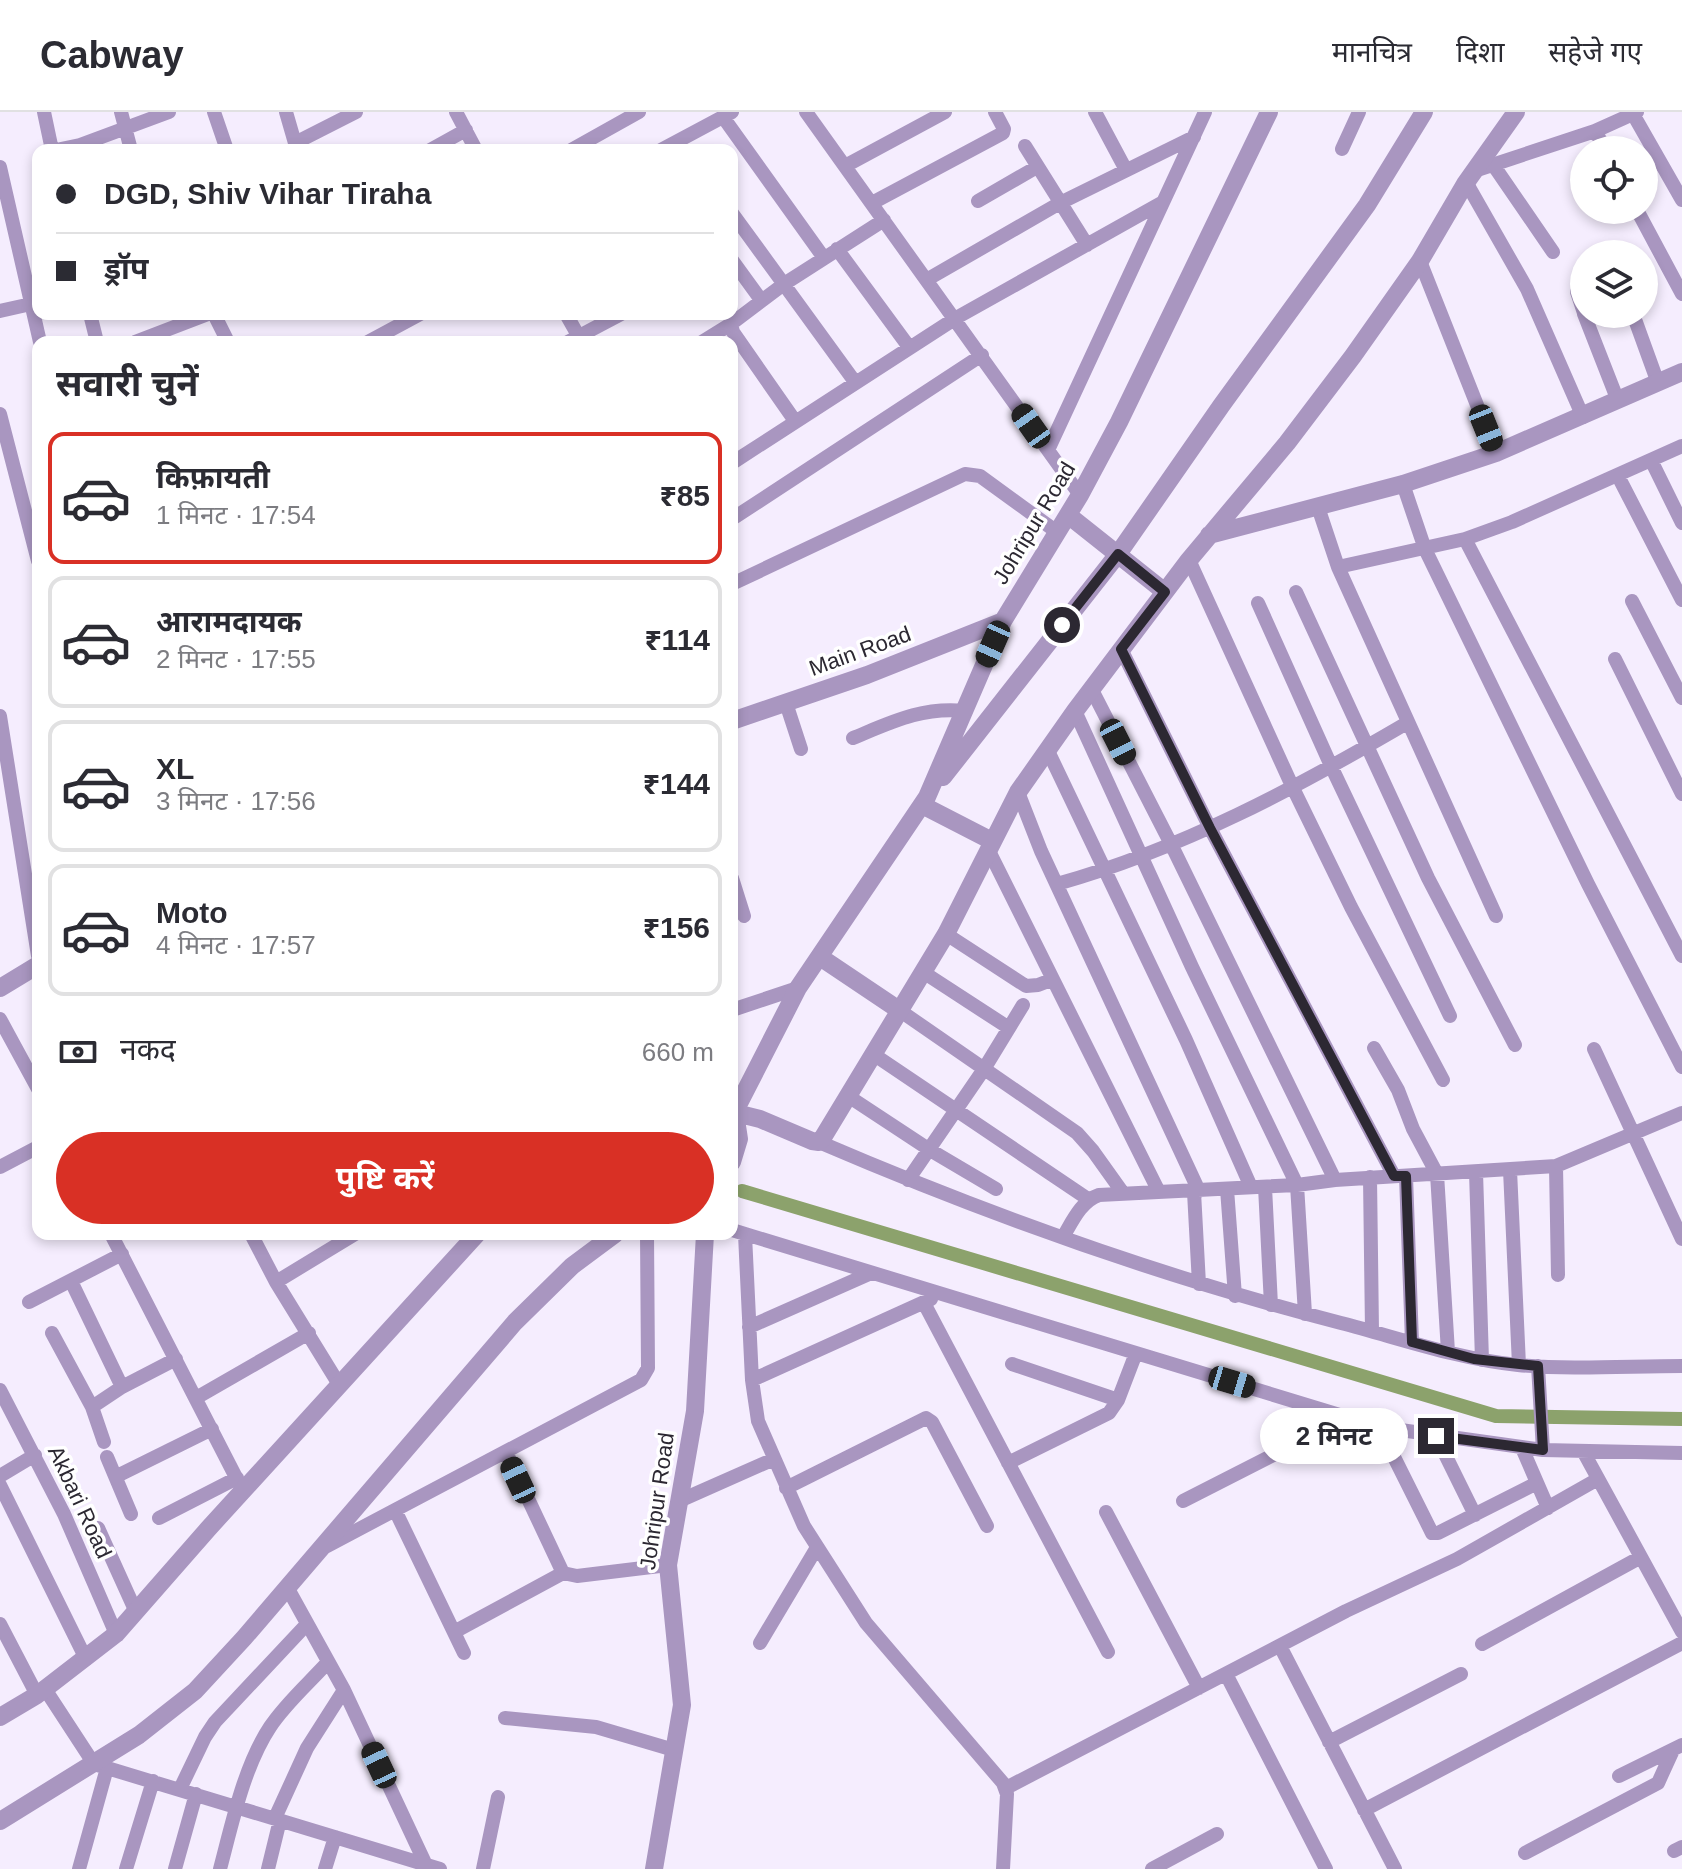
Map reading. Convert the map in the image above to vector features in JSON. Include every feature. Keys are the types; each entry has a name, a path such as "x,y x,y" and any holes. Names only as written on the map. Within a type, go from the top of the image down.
{"street":[{"path":"44,112 52,144"},
{"path":"121,112 130,144"},
{"path":"75,144 169,112"},
{"path":"214,112 225,144"},
{"path":"286,112 295,144"},
{"path":"301,144 356,112"},
{"path":"456,112 473,144"},
{"path":"582,144 639,112"},
{"path":"806,112 1080,495"},
{"path":"845,166 945,112"},
{"path":"872,203 1003,133 995,112"},
{"path":"1095,112 1126,170"},
{"name":"Johripur Road","path":"738,1104 798,988 924,801 1003,621 1080,495 1119,422 1269,112"},
{"path":"1342,149 1359,112"},
{"path":"1158,1190 1051,980 986,842 924,801 1118,554 1367,205 1424,112"},
{"path":"819,1142 946,934 986,842 1018,792 1121,649 1158,587 1189,560 1287,443 1353,356 1420,261 1470,177 1516,112"},
{"path":"1470,177 1595,131 1615,116 1635,113 1682,200"},
{"path":"684,144 728,114 824,258"},
{"path":"1048,450 1194,137 1201,115"},
{"path":"441,144 466,130"},
{"path":"1595,131 1598,136"},
{"path":"928,279 1060,203 1194,137"},
{"path":"1025,146 1087,245"},
{"path":"1494,166 1553,252"},
{"path":"0,167 32,308"},
{"path":"978,201 1037,167"},
{"path":"1470,177 1527,289 1583,417"},
{"path":"738,459 956,318 1163,202"},
{"path":"738,318 784,284 884,220"},
{"path":"738,221 855,382"},
{"path":"1644,224 1682,294"},
{"path":"837,249 909,347"},
{"path":"1420,261 1496,453"},
{"path":"738,268 761,300"},
{"path":"0,311 31,304"},
{"path":"151,336 192,320"},
{"path":"379,336 409,320"},
{"path":"579,336 609,320"},
{"path":"712,336 736,320"},
{"path":"731,324 736,336"},
{"path":"1590,328 1618,401"},
{"path":"1638,328 1658,383"},
{"path":"738,339 795,421"},
{"path":"738,515 982,355"},
{"path":"1209,535 1403,484 1496,453 1682,372"},
{"path":"0,414 32,538"},
{"path":"1338,567 1465,539 1682,446"},
{"path":"1651,460 1682,523"},
{"path":"738,581 965,474 980,476 1057,532"},
{"path":"1618,476 1682,600"},
{"path":"1403,484 1425,549 1588,884 1682,1067"},
{"path":"1318,507 1338,567 1496,916"},
{"path":"1068,515 1158,587"},
{"path":"1465,539 1682,956"},
{"path":"1189,560 1351,907 1443,1080"},
{"path":"1296,592 1428,878 1515,1045"},
{"path":"1632,601 1682,698"},
{"path":"1258,603 1332,768 1450,1016"},
{"name":"Main Road","path":"738,719 867,675 1003,621"},
{"path":"1121,649 1210,828 1400,1176 1412,1342"},
{"path":"1615,659 1682,794"},
{"path":"1092,690 1335,1180"},
{"path":"786,703 801,749"},
{"path":"853,738 921,712 941,709 964,711"},
{"path":"1075,711 1192,967 1297,1185 1305,1314"},
{"path":"0,716 2,745 32,921"},
{"path":"1057,884 1105,871 1210,828 1332,768 1407,723"},
{"path":"1048,751 1258,1187 1271,1305"},
{"path":"1018,792 1196,1191 1199,1284"},
{"path":"738,897 744,916"},
{"path":"946,934 1026,986 1051,980"},
{"path":"820,957 1077,1133 1123,1193"},
{"path":"0,988 32,969"},
{"path":"923,972 1009,1028"},
{"path":"738,1008 798,988"},
{"path":"908,1180 984,1069 1023,1005"},
{"path":"0,1019 32,1078"},
{"path":"1374,1048 1398,1090 1413,1129 1437,1174 1448,1352"},
{"path":"1594,1049 1682,1239"},
{"path":"873,1054 1088,1199"},
{"path":"848,1096 996,1189"},
{"path":"1063,1237 1088,1199 1099,1195 1297,1185 1370,1177 1556,1166 1682,1113"},
{"path":"738,1115 760,1119 908,1180 1235,1296 1482,1360 1538,1366 1682,1366"},
{"path":"0,1167 32,1150"},
{"path":"1556,1166 1558,1275"},
{"path":"1510,1170 1519,1365"},
{"path":"1476,1172 1482,1360"},
{"path":"1370,1177 1372,1331"},
{"path":"1227,1189 1235,1296"},
{"path":"1003,1869 1006,1788 866,1623 816,1549 758,1421 738,1233 1379,1427 1543,1450 1682,1453"},
{"path":"114,1240 240,1484"},
{"path":"254,1240 276,1282 340,1386"},
{"path":"276,1282 345,1240"},
{"path":"0,1717 41,1692 116,1634 240,1484 340,1386 472,1240"},
{"path":"0,1821 100,1766 195,1691 515,1322 572,1266 607,1240"},
{"path":"319,1550 635,1385 646,1374 647,1240"},
{"name":"Johripur Road","path":"654,1869 682,1705 668,1565 695,1411 705,1240"},
{"path":"29,1302 122,1254"},
{"path":"749,1327 871,1273"},
{"path":"71,1281 122,1387"},
{"path":"752,1380 942,1294"},
{"path":"924,1303 1108,1652"},
{"path":"52,1333 92,1407 104,1442"},
{"path":"196,1398 309,1333"},
{"path":"1008,1463 1109,1413 1118,1400 1136,1353"},
{"path":"92,1407 122,1387 176,1359"},
{"path":"1012,1364 1118,1400"},
{"path":"1538,1366 1543,1450"},
{"name":"Akbari Road","path":"0,1390 35,1455 116,1634"},
{"path":"786,1488 926,1418 932,1422 987,1526"},
{"path":"1183,1501 1346,1418"},
{"path":"1379,1427 1432,1533 1438,1533 1537,1483"},
{"path":"117,1476 212,1429"},
{"path":"1436,1436 1475,1515"},
{"path":"1522,1448 1548,1508"},
{"path":"1583,1451 1682,1632"},
{"path":"506,1452 563,1573"},
{"path":"0,1476 35,1455"},
{"path":"107,1457 131,1514"},
{"path":"679,1501 774,1459"},
{"path":"1006,1788 1280,1646 1457,1559 1598,1479"},
{"path":"159,1518 240,1484"},
{"path":"0,1485 86,1659"},
{"path":"395,1510 464,1653"},
{"path":"1106,1512 1199,1688"},
{"path":"98,1528 136,1612"},
{"path":"760,1643 816,1549"},
{"path":"1482,1644 1641,1557"},
{"path":"454,1632 563,1573 577,1576 668,1565"},
{"path":"287,1587 344,1690 433,1867"},
{"path":"0,1624 41,1692 56,1706 81,1745 100,1766 433,1867"},
{"path":"180,1789 215,1722 307,1624"},
{"path":"1364,1810 1682,1643"},
{"path":"1280,1646 1395,1869"},
{"path":"220,1869 237,1807 260,1745 271,1725 328,1662"},
{"path":"1226,1674 1326,1869"},
{"path":"1329,1742 1461,1674"},
{"path":"268,1869 277,1819 307,1748 344,1690"},
{"path":"505,1718 596,1727 674,1750"},
{"path":"1619,1776 1677,1748"},
{"path":"1525,1853 1658,1783 1677,1748"},
{"path":"79,1869 100,1766"},
{"path":"126,1869 153,1781"},
{"path":"175,1869 196,1794"},
{"path":"483,1869 498,1797"},
{"path":"1152,1869 1217,1834"},
{"path":"325,1869 335,1837"}],"waterway":[{"path":"742,1191 1496,1416 1682,1419"}],"route":[{"path":"1062,625 1118,554 1165,592 1121,649 1210,828 1394,1176 1406,1176 1412,1342 1474,1359 1538,1366 1543,1450 1436,1436"}]}
